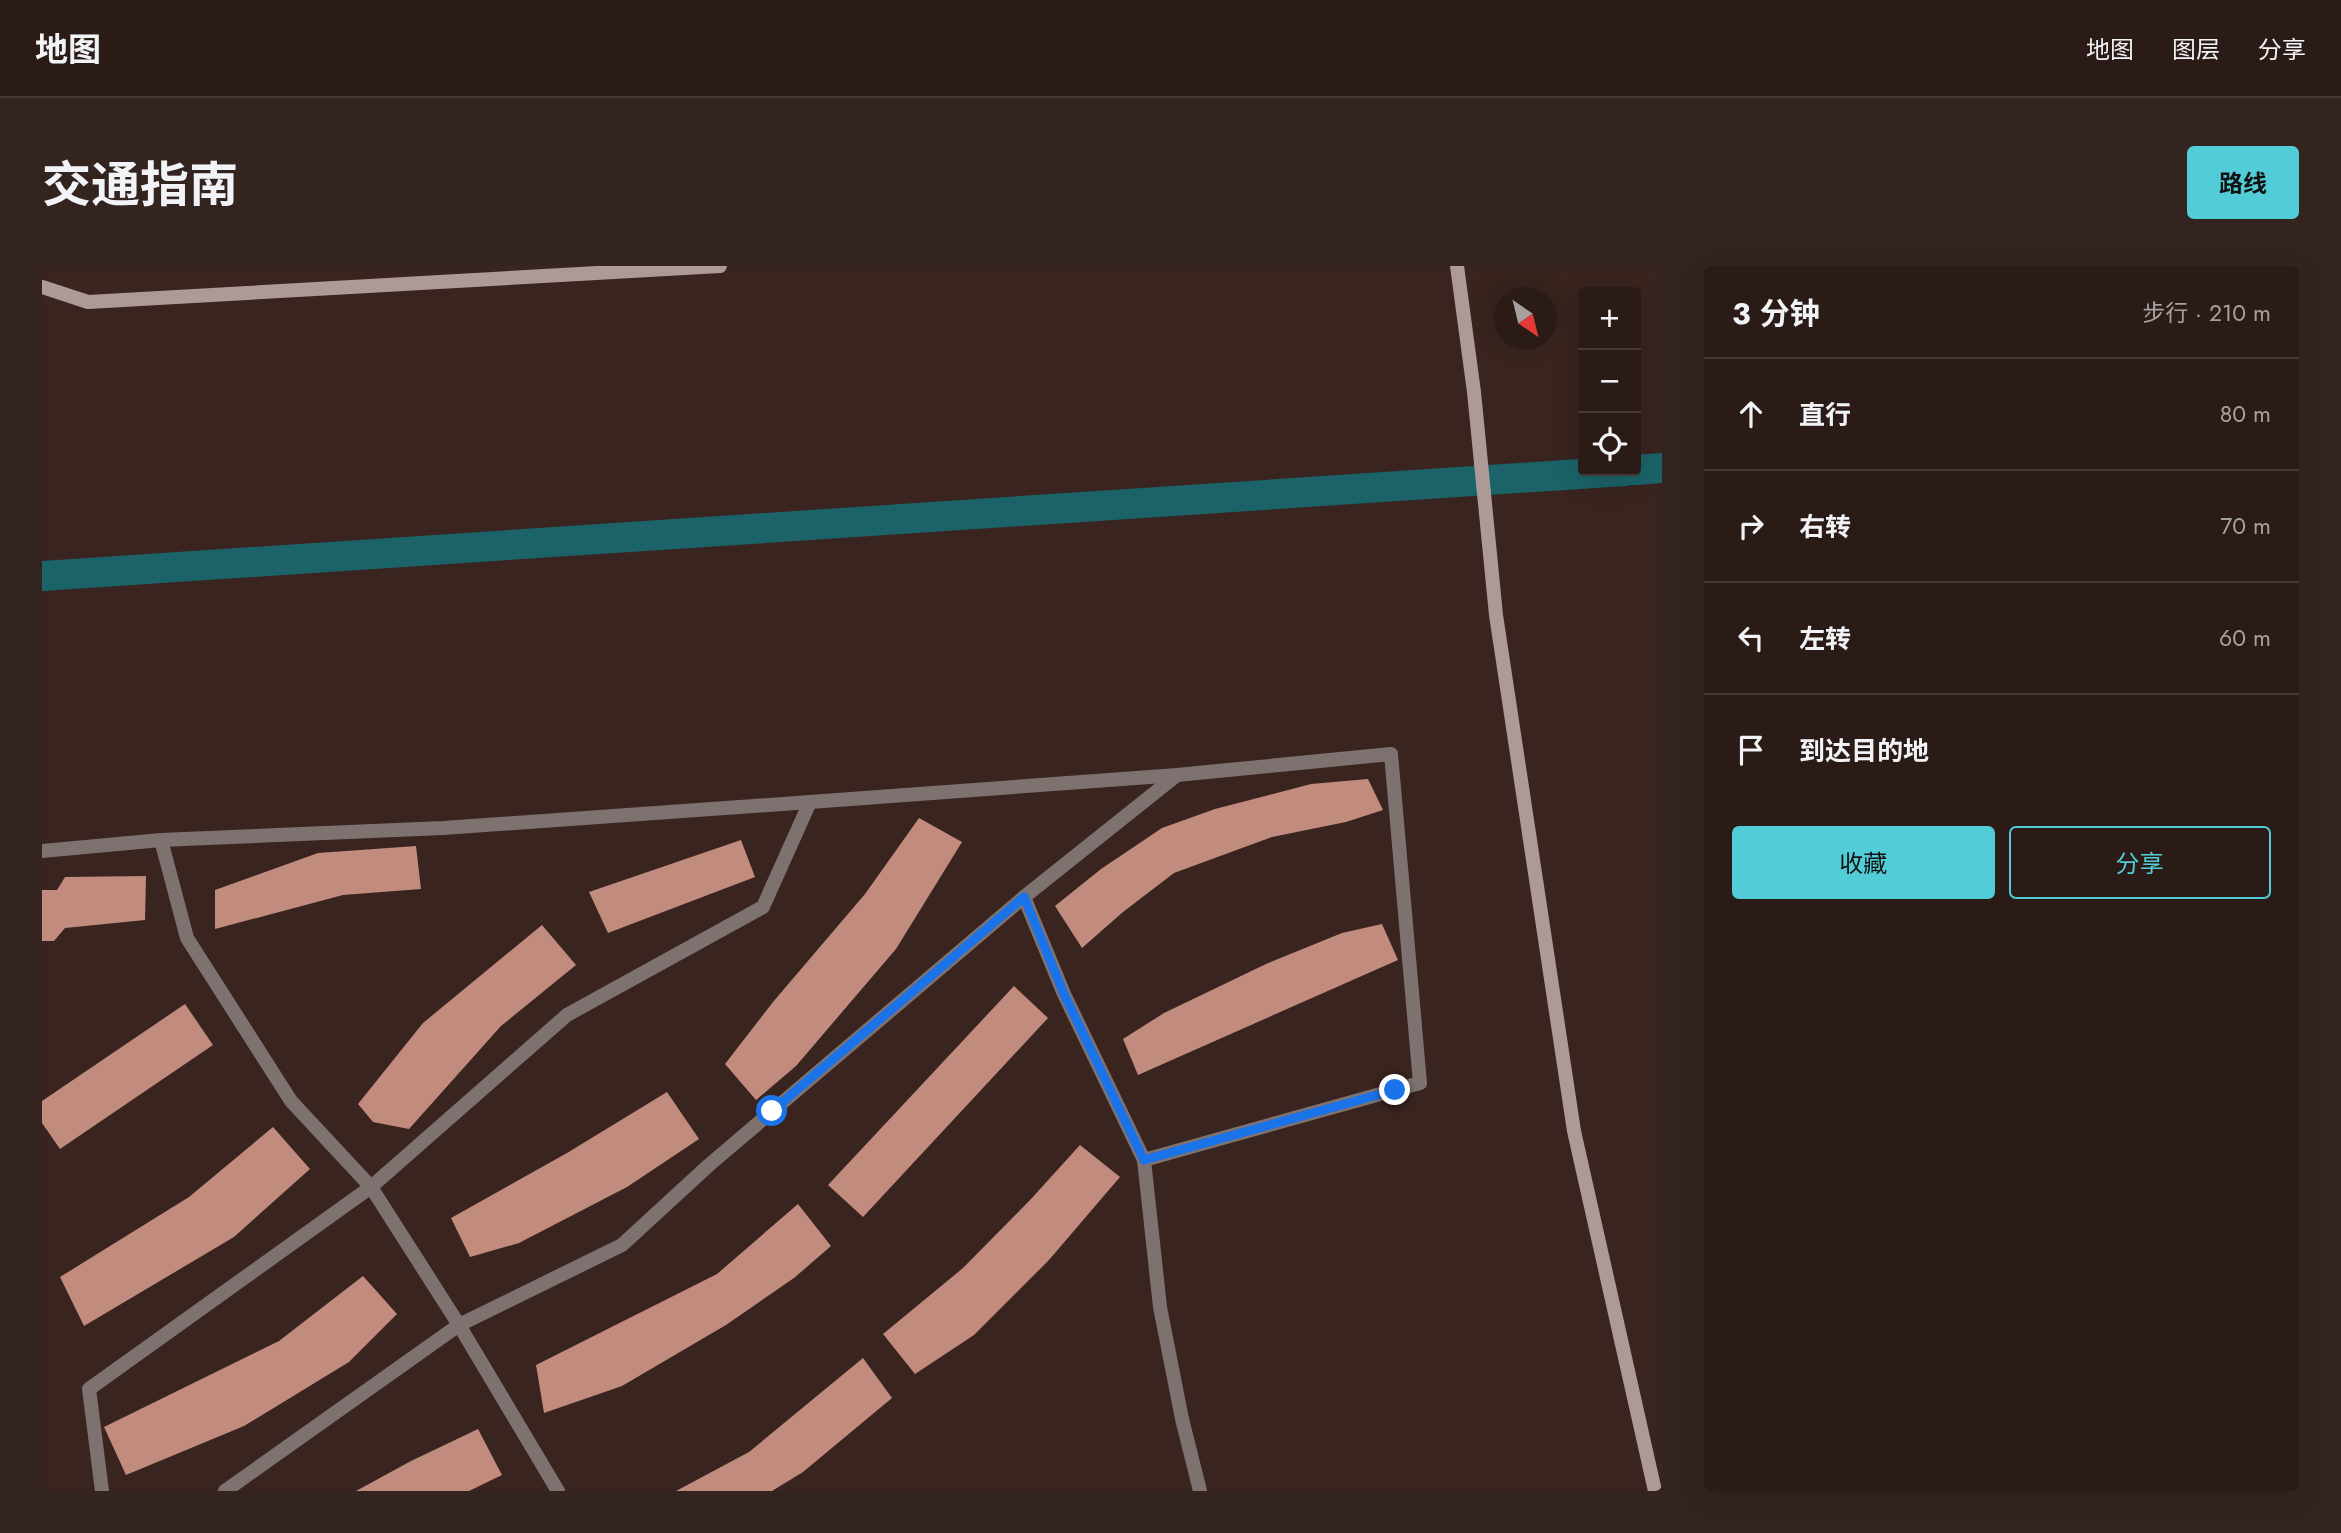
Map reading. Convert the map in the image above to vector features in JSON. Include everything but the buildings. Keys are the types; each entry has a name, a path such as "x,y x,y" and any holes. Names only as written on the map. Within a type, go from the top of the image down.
{"street":[{"path":"42,287 88,302 620,269 720,266"},
{"path":"1457,266 1474,392 1496,615 1574,1131 1656,1491"},
{"path":"42,851 161,840 443,828 810,802 1177,775 1391,754 1420,1083 1144,1160"},
{"path":"225,1491 459,1325 622,1245 709,1165 1024,897 1177,775"},
{"path":"102,1491 89,1389 371,1187 567,1016 763,907 810,802"},
{"path":"161,840 187,938 291,1101 371,1187 459,1325 558,1491"},
{"path":"1024,897 1064,994 1144,1160 1160,1307 1182,1419 1200,1491"}],"waterway":[{"path":"1641,470 1662,468"},
{"path":"42,576 1578,474"}],"route":[{"path":"772,1111 1024,897 1064,994 1144,1160 1395,1090"}]}
